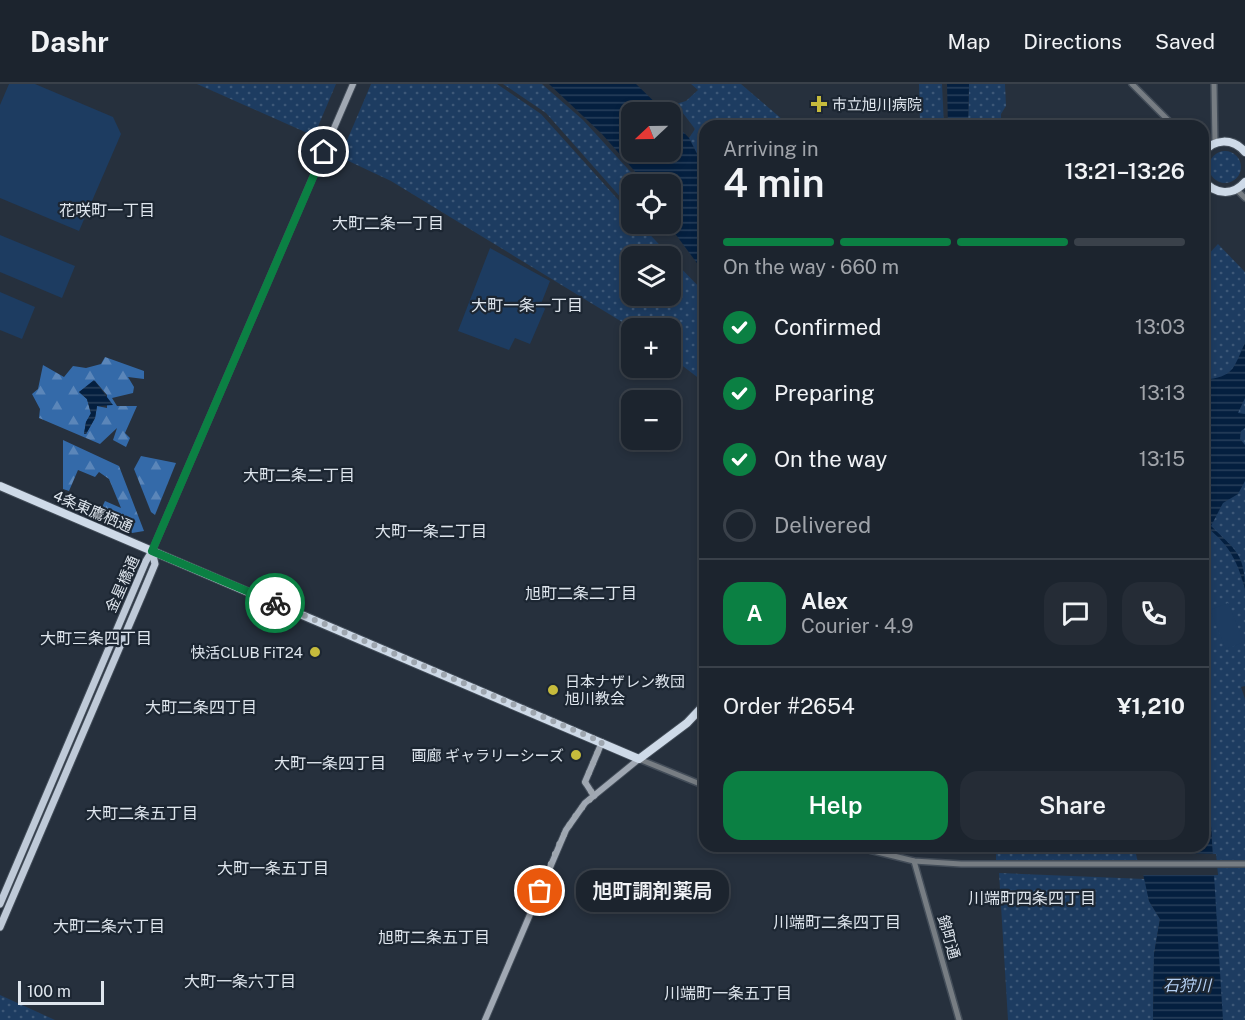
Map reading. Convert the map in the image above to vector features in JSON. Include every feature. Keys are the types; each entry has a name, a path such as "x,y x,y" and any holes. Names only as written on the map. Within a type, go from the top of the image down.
{"highway":[{"path":"1209,148 1215,143 1227,141 1244,147"},
{"path":"1209,187 1222,192 1236,189 1245,182"},
{"name":"4条東鷹栖通","path":"0,486 639,759"},
{"path":"639,759 687,723 699,710"}],"main road":[{"path":"152,551 353,84"},
{"name":"金星橋通","path":"0,904 152,551"},
{"name":"金星橋通","path":"0,927 155,564 152,551"},
{"path":"594,796 585,782 602,742"},
{"path":"485,1020 566,830 575,815 594,796 639,759"}],"street":[{"path":"1132,84 1168,120"},
{"path":"1214,84 1215,143"},
{"path":"1236,189 1245,198"},
{"path":"639,759 699,784"},
{"path":"877,852 914,861 1012,866 1245,864"},
{"name":"錦町通","path":"914,861 959,1020"}],"shaded area":[{"path":"9,84 35,84 113,117 121,134 79,231 0,198 0,105"},
{"path":"197,84 336,84 314,136"},
{"path":"371,84 497,84 541,114 621,203 621,234 649,234 661,246 621,246 621,306 681,306 681,268 699,287 699,378 681,365 681,318 621,318 621,321 391,181 340,157"},
{"path":"503,84 542,84 583,120 633,174 621,174 621,198 546,113"},
{"path":"691,84 741,84 783,120 699,120 699,158 689,138 695,129 681,111 681,102 698,90"},
{"path":"919,84 942,84 944,120 920,120"},
{"path":"969,84 1005,84 1006,106 1001,114 1001,120 968,120"},
{"path":"1225,151 1237,155 1241,167 1237,179 1225,183 1213,179 1209,167 1213,155"},
{"path":"0,235 75,266 62,298 0,272"},
{"path":"1218,244 1245,272 1245,686 1241,687 1245,699 1245,1020 1221,1020 1209,818 1209,254"},
{"path":"490,248 550,281 541,304 545,309 530,344 515,338 509,350 458,331"},
{"path":"0,292 35,307 22,339 0,330"},
{"path":"1228,603 1244,642 1226,649 1210,610"},
{"path":"996,852 1141,852 1144,864 996,865"},
{"path":"999,873 1145,879 1149,901 1160,919 1154,954 1153,1020 1008,1020"},
{"path":"0,995 55,1020 0,1020"}],"green space":[{"path":"105,357 144,371 144,379 128,377 134,387 133,393 112,398 117,406 137,406 125,433 130,438 126,447 113,440 117,428 100,444 39,418 40,409 32,394 38,389 43,365 64,377 73,366 86,368 101,364","holes":["95,381 107,395 107,408 97,406 95,418 84,434 86,422 91,414 87,399 79,392"]},
{"path":"63,440 119,466 144,531 132,533 97,518 105,501 121,508 109,479 99,472 95,477 78,470 69,491 63,489"},
{"path":"141,456 176,463 155,515 151,512 134,469"}],"water":[{"path":"549,84 636,84 655,102 621,102 621,156 602,134"},
{"path":"947,84 969,84 968,120 948,120"},
{"path":"681,130 689,138 699,158 699,266 675,234 681,234 681,174 637,174 627,162 681,162"},
{"path":"1245,343 1245,398 1238,413 1245,414 1245,428 1241,431 1240,439 1245,445 1245,481 1238,494 1223,503 1211,526 1237,553 1243,567 1245,589 1236,563 1228,549 1209,529 1209,379 1227,374 1235,365"},
{"path":"94,380 113,405 97,406 95,418 84,434 86,422 91,413 87,399 79,392"},
{"name":"石狩川","path":"1209,818 1223,1020 1153,1020 1154,954 1160,919 1149,901 1138,852 1209,852"}],"pier":[{"path":"1136,854 1216,854 1218,875 1141,875"}],"way so far":[{"path":"275,603 602,742 585,782 594,796 575,815 566,830 540,891"}],"place":[{"name":"市立旭川病院","path":"819,104"},
{"name":"快活CLUB FiT24","path":"315,652"},
{"name":"日本ナザレン教団 旭川教会","path":"553,690"},
{"name":"画廊 ギャラリーシーズ","path":"576,755"},
{"name":"旭町調剤薬局","path":"540,891"}],"district":[{"name":"花咲町一丁目","path":"107,210"},
{"name":"大町二条一丁目","path":"388,223"},
{"name":"大町一条一丁目","path":"527,305"},
{"name":"大町二条二丁目","path":"299,475"},
{"name":"大町一条二丁目","path":"431,531"},
{"name":"旭町二条二丁目","path":"581,593"},
{"name":"大町三条四丁目","path":"96,638"},
{"name":"大町二条四丁目","path":"201,707"},
{"name":"大町一条四丁目","path":"330,763"},
{"name":"大町二条五丁目","path":"142,813"},
{"name":"大町一条五丁目","path":"273,868"},
{"name":"川端町四条四丁目","path":"1032,898"},
{"name":"川端町二条四丁目","path":"837,922"},
{"name":"大町二条六丁目","path":"109,926"},
{"name":"旭町二条五丁目","path":"434,937"},
{"name":"大町一条六丁目","path":"240,981"},
{"name":"川端町一条五丁目","path":"728,993"}],"route":[{"path":"275,603 152,551 324,152"}]}
